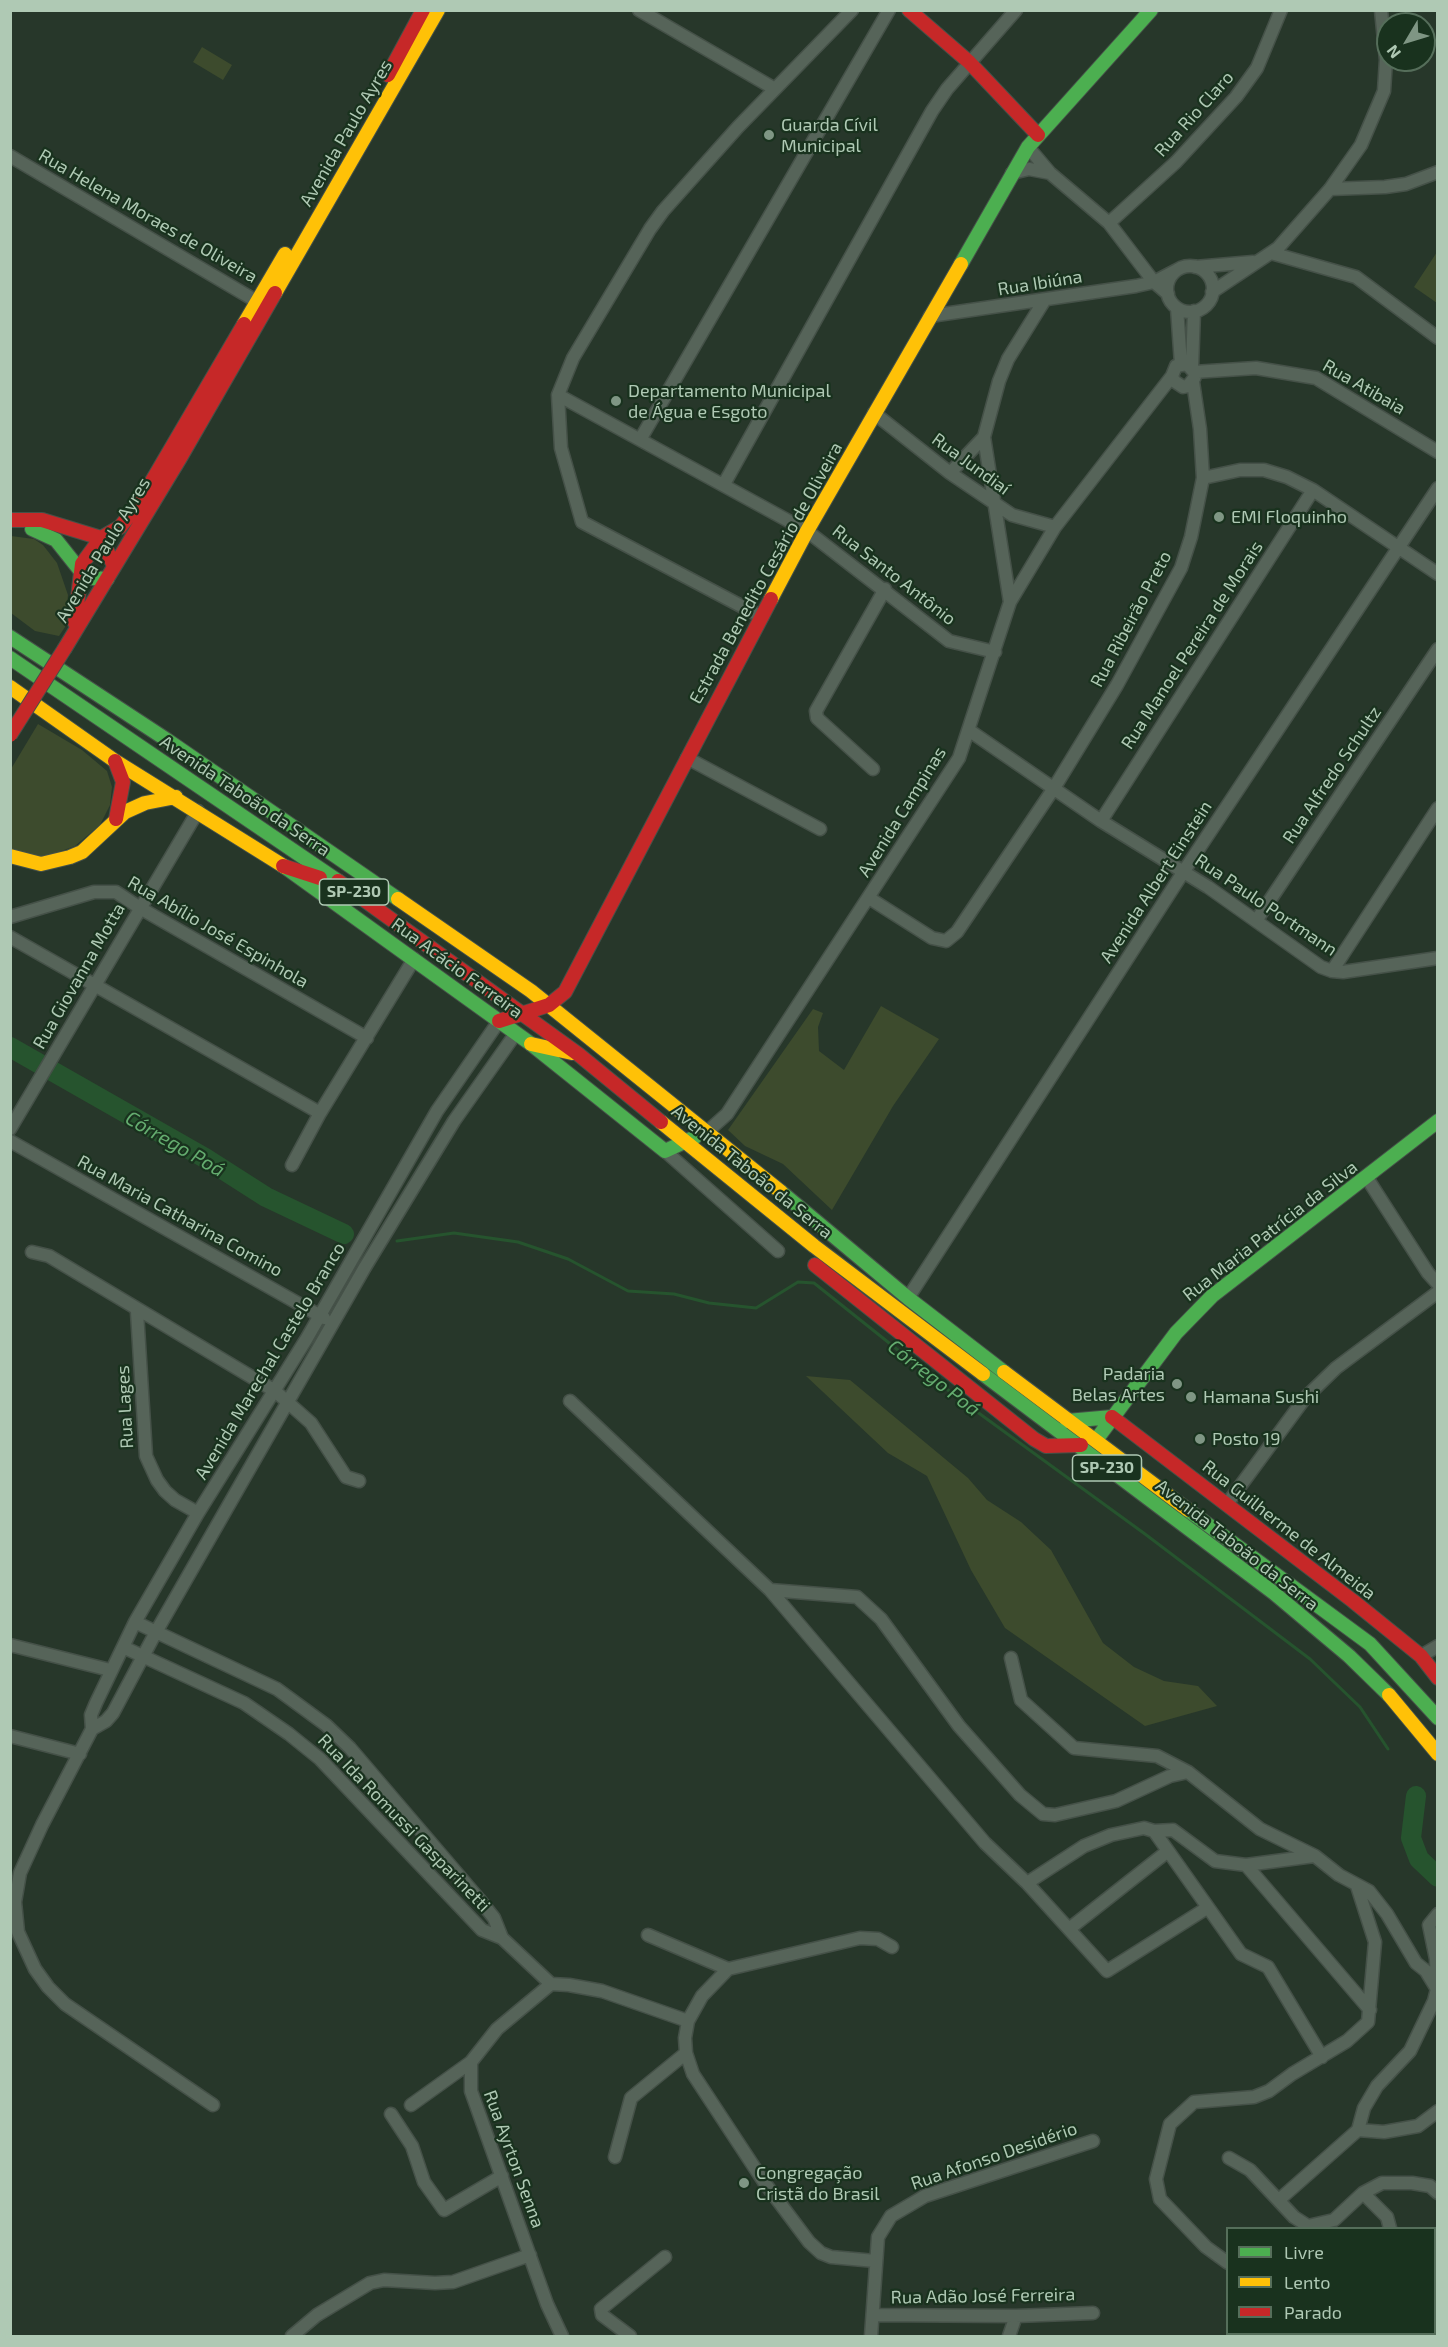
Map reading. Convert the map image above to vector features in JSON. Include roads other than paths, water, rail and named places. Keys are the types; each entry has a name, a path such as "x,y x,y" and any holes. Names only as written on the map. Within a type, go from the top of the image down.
{"main road":[{"name":"Avenida Paulo Ayres","path":"307,227 423,10"},
{"path":"423,37 429,20 428,10"},
{"name":"Avenida Paulo Ayres","path":"68,643 107,579 307,227 438,10"},
{"path":"909,10 935,35 944,38 969,62 1038,135"},
{"path":"924,10 941,30 944,38"},
{"name":"Estrada Benedito Cesário de Oliveira","path":"499,1021 549,1005 562,996 597,935 807,531 1012,173 1038,135 1151,10"},
{"name":"Avenida Paulo Ayres","path":"68,643 79,606 80,571 89,553 101,538 120,527 138,505 262,304"},
{"path":"10,520 30,518 42,520 101,538 114,566"},
{"path":"10,529 36,529 47,534 56,540 80,571 91,578 107,579"},
{"name":"Avenida Taboão da Serra","path":"14,638 392,894 565,1017 708,1131 908,1298 1067,1421 1096,1440 1370,1644 1433,1709 1437,1718"},
{"path":"10,735 68,643"},
{"name":"Avenida Taboão da Serra","path":"10,658 372,904 578,1054 823,1254 1274,1593 1349,1656 1398,1704 1437,1754"},
{"name":"Rua Acácio Ferreira","path":"10,687 115,761 176,797 283,866 531,1044 665,1151"},
{"path":"115,761 121,771 122,794 116,819"},
{"path":"122,794 145,779"},
{"path":"10,856 41,864 70,857 82,852 116,819 145,803 176,797"},
{"path":"283,866 328,881 372,904"},
{"path":"562,996 565,1017"},
{"path":"531,1044 578,1054"},
{"name":"Rua Maria Patrícia da Silva","path":"1096,1440 1182,1326 1212,1296 1367,1178 1437,1121"},
{"path":"665,1151 708,1131"},
{"path":"732,1180 763,1224 790,1250 1034,1439 1046,1446 1077,1446 1096,1440"},
{"path":"1067,1421 1112,1417"},
{"name":"Rua Guilherme de Almeida","path":"1112,1417 1421,1656 1437,1678"},
{"path":"1203,1540 1227,1504"}],"street":[{"path":"639,10 775,89"},
{"path":"762,617 582,522 561,447 558,395 573,358 650,229 738,127 852,10"},
{"path":"641,438 889,10"},
{"path":"724,484 932,111 969,62 1016,10"},
{"name":"Rua Rio Claro","path":"1109,223 1176,162 1236,97 1265,52 1281,10"},
{"path":"1212,292 1271,253 1330,189 1351,162 1370,129 1384,91 1386,60 1381,10"},
{"path":"1028,147 1050,173 1109,223 1154,282 1168,294 1177,308 1190,371"},
{"name":"Rua Helena Moraes de Oliveira","path":"10,156 262,304"},
{"path":"1012,173 1029,169 1050,173"},
{"path":"1330,189 1406,184 1437,172"},
{"path":"1271,253 1356,277 1437,338"},
{"path":"1168,294 1170,277 1177,270 1257,261"},
{"path":"1177,308 1194,311 1209,301 1212,292 1208,276 1195,267"},
{"name":"Rua Ibiúna","path":"930,316 1044,301 1154,282 1177,270"},
{"path":"1010,603 984,438 1008,358 1044,301"},
{"path":"1172,376 1174,381 1183,387 1190,371 1194,311"},
{"name":"Rua Atibaia","path":"1190,371 1256,368 1316,378 1437,452"},
{"name":"Avenida Campinas","path":"708,1131 727,1114 954,766 970,731 1010,603 1055,527 1172,376 1173,371 1190,371"},
{"name":"Rua Ribeirão Preto","path":"869,898 932,938 946,941 957,932 1054,788 1117,685 1173,585 1191,537 1203,478 1200,429 1190,371"},
{"name":"Rua Santo Antônio","path":"558,395 641,438 807,531 949,640 995,652"},
{"name":"Rua Jundiaí","path":"874,413 950,473 994,503 1024,520 1055,527"},
{"path":"950,473 984,438"},
{"path":"1203,478 1240,470 1264,470 1287,477 1313,490 1437,574"},
{"name":"Avenida Albert Einstein","path":"908,1298 1184,871 1437,488"},
{"name":"Rua Manoel Pereira de Morais","path":"1101,821 1313,490"},
{"path":"873,769 817,718 817,706 885,589"},
{"name":"Rua Alfredo Schultz","path":"1256,921 1437,649"},
{"name":"Rua Paulo Portmann","path":"970,731 1101,821 1184,871 1321,967 1332,971 1436,956"},
{"path":"687,758 820,829"},
{"path":"1332,971 1437,808"},
{"name":"Rua Giovanna Motta","path":"10,1129 198,811"},
{"name":"Rua Abílio José Espinhola","path":"10,917 94,891 116,892 367,1038"},
{"path":"10,937 320,1113"},
{"path":"292,1165 320,1113 414,959"},
{"name":"Avenida Marechal Castelo Branco","path":"92,1729 91,1715 110,1670 135,1622 198,1513 275,1391 438,1111 499,1021"},
{"name":"Avenida Marechal Castelo Branco","path":"213,2104 65,2004 35,1969 18,1932 15,1902 20,1873 92,1729 113,1713 156,1632 365,1267 454,1120 516,1033"},
{"path":"438,1111 454,1120"},
{"name":"Rua Maria Catharina Comino","path":"13,1145 333,1323"},
{"name":"Rua Acácio Ferreira","path":"665,1151 790,1250"},
{"path":"1367,1178 1437,1284"},
{"path":"395,1187 409,1194"},
{"path":"32,1252 49,1256 137,1312 275,1391 321,1436 339,1469 351,1480 359,1481"},
{"path":"353,1259 365,1267"},
{"path":"1227,1504 1305,1398 1336,1368 1437,1292"},
{"name":"Rua Lages","path":"137,1312 146,1456 165,1491 180,1504 198,1513"},
{"path":"570,1401 770,1590 985,1843 1027,1883 1107,1971 1207,1908"},
{"path":"770,1590 857,1597 881,1619 959,1726 1020,1795 1043,1814 1055,1815 1116,1801 1170,1776 1188,1772"},
{"name":"Rua Ida Romussi Gasparinetti","path":"135,1622 278,1689 326,1725 350,1748 480,1899 494,1918 502,1938"},
{"path":"10,1645 110,1670"},
{"path":"1421,1656 1437,1646"},
{"name":"Rua Ida Romussi Gasparinetti","path":"123,1647 244,1703 282,1728 320,1759 482,1930 502,1938 550,1984"},
{"path":"1011,1658 1021,1700 1074,1748 1157,1756 1188,1772 1260,1829 1315,1856 1369,1892 1416,1964 1426,1971 1437,1989"},
{"path":"10,1736 80,1754"},
{"path":"1027,1883 1084,1846 1100,1839 1144,1828 1155,1831 1173,1830 1215,1861 1246,1865 1315,1856"},
{"path":"1155,1831 1241,1954 1268,1967 1322,2057"},
{"path":"1069,1929 1168,1851"},
{"path":"1246,1865 1370,2010"},
{"path":"1226,2262 1206,2247 1160,2199 1156,2179 1170,2124 1194,2102 1261,2095 1357,2035 1368,2022 1375,1942 1357,1886"},
{"path":"1280,2199 1358,2130 1364,2108 1377,2086 1410,2051 1425,2024 1437,1989 1436,1959 1429,1931 1431,1919 1437,1914"},
{"path":"648,1935 728,1969"},
{"path":"875,2262 831,2257 821,2253 809,2242 731,2134 693,2074 686,2053 688,2021 702,1996 728,1969 860,1938 878,1939 892,1947"},
{"path":"411,2105 471,2062 497,2029 550,1984 569,1984 602,1991 688,2021"},
{"path":"615,2157 632,2097 686,2053"},
{"name":"Rua Ayrton Senna","path":"471,2062 471,2091 562,2337"},
{"path":"1358,2130 1384,2132 1418,2126 1437,2111"},
{"path":"391,2114 412,2146 424,2182 444,2210 502,2176"},
{"name":"Rua Afonso Desidério","path":"871,2337 875,2262 882,2228 891,2216 909,2203 1093,2141"},
{"path":"1228,2158 1250,2170 1280,2199 1294,2217 1308,2226 1334,2220 1363,2193 1382,2183 1412,2182 1430,2186 1437,2193"},
{"path":"1363,2193 1387,2217 1390,2227"},
{"path":"292,2337 317,2315 370,2283 384,2280 453,2282 530,2255"},
{"path":"630,2337 600,2312 665,2257"},
{"name":"Rua Adão José Ferreira","path":"873,2315 1016,2316 1093,2313"},
{"path":"1009,2337 1016,2316"}],"waterway":[{"name":"Córrego Poá","path":"10,1047 205,1158 266,1197 344,1234"},
{"name":"Córrego Poá","path":"397,1241 454,1233 518,1242 568,1259 628,1291 674,1294 709,1303 756,1308 798,1282 814,1283 958,1398 1145,1534 1310,1659 1360,1707 1388,1749"},
{"name":"Córrego Poá","path":"1416,1796 1411,1838 1419,1859 1438,1877"}],"place":[{"name":"Guarda Cívil Municipal","path":"769,135"},
{"name":"Departamento Municipal de Água e Esgoto","path":"616,401"},
{"name":"EMI Floquinho","path":"1219,517"},
{"name":"Padaria Belas Artes","path":"1177,1384"},
{"name":"Hamana Sushi","path":"1191,1397"},
{"name":"Posto 19","path":"1200,1439"},
{"name":"Congregação Cristã do Brasil","path":"744,2183"}]}
